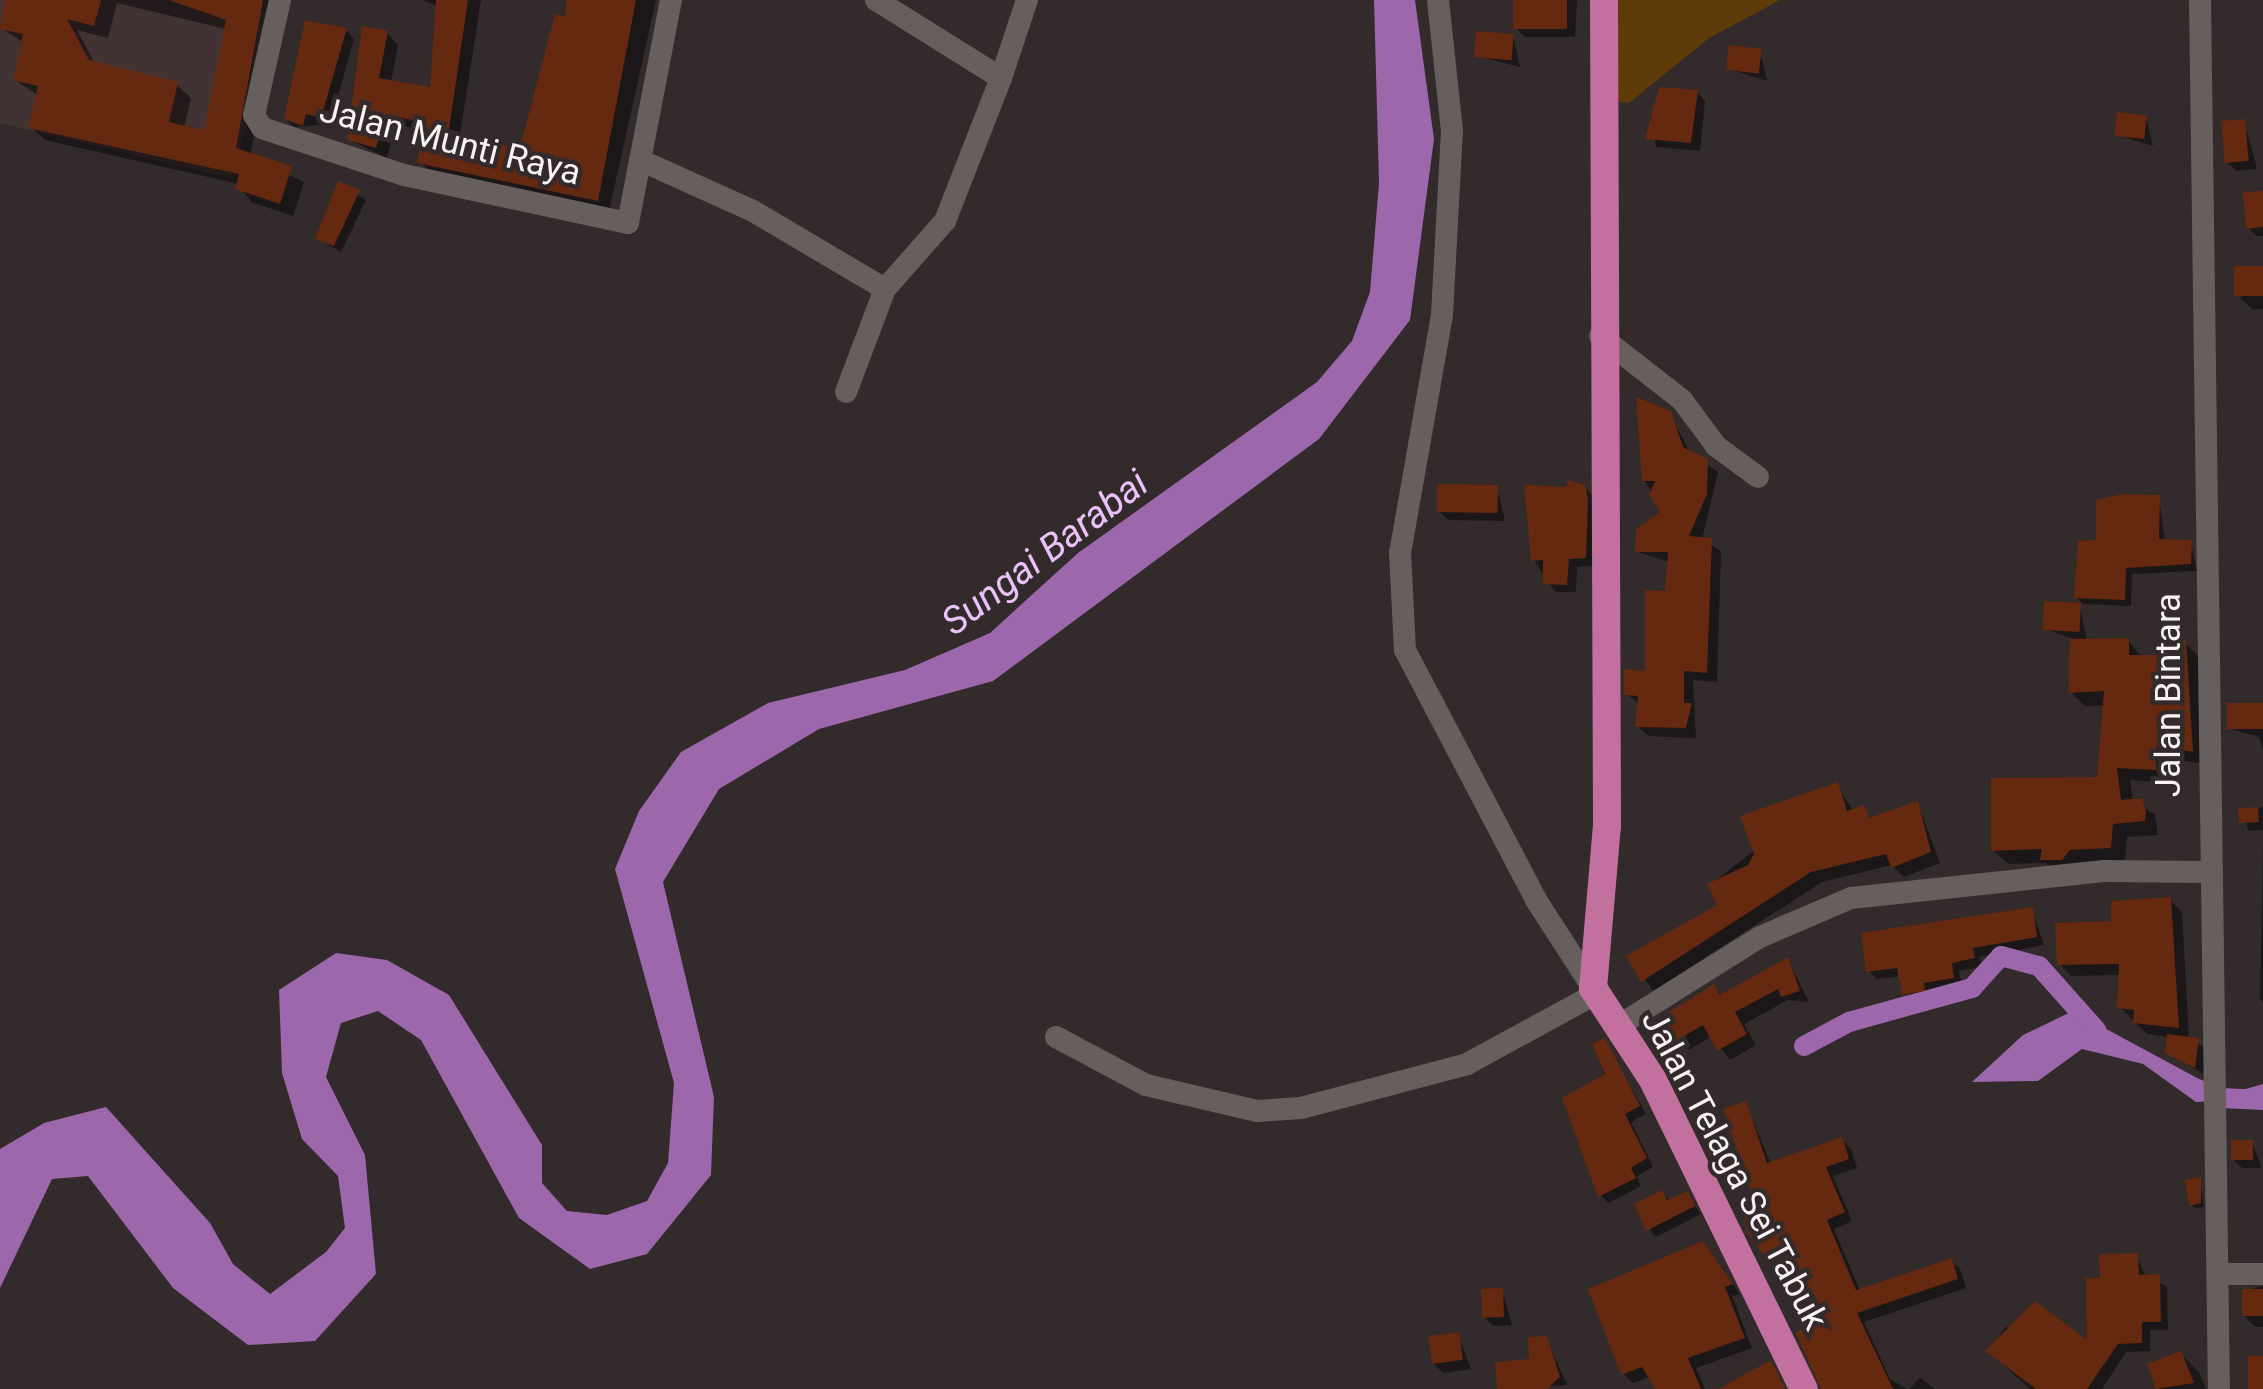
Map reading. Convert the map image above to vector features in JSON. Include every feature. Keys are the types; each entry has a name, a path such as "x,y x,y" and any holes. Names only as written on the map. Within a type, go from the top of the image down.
{"main road":[{"path":"1595,991 1608,824 1600,336 1604,0"},
{"name":"Jalan Telaga Sei Tabuk","path":"1595,991 1618,1026 1804,1389"}],"street":[{"name":"Jalan Munti Raya","path":"280,0 256,124 404,174 628,222 640,160"},
{"path":"671,0 640,160 753,211 886,289"},
{"path":"846,392 886,289 944,221 1001,78 1027,0"},
{"path":"1056,1038 1146,1085 1257,1111 1301,1108 1467,1064 1595,991 1405,650 1400,552 1442,315 1450,167 1447,24 1438,0"},
{"name":"Jalan Bintara","path":"2200,0 2205,872 2218,1389"},
{"path":"879,1 1001,78"},
{"path":"1600,336 1682,400 1716,446 1758,477"},
{"path":"1618,1026 1760,938 1851,898 2104,871 2205,872"},
{"path":"2218,1274 2263,1274"}],"shaded area":[{"path":"0,0 223,0 271,16 234,179 0,123"},
{"path":"1374,0 1415,0 1434,139 1410,320 1319,439 993,681 819,729 719,789 663,882 714,1097 711,1175 647,1254 590,1269 519,1218 421,1040 378,1011 341,1023 326,1077 365,1155 376,1274 315,1341 248,1345 173,1288 88,1176 52,1179 0,1288 0,1149 44,1123 106,1107 210,1223 233,1264 270,1294 326,1252 345,1228 338,1176 302,1139 282,1073 279,990 336,953 387,960 449,995 542,1145 542,1183 567,1211 607,1215 647,1201 668,1163 674,1083 615,869 639,811 681,752 768,703 905,670 990,633 1078,553 1317,382 1352,341 1370,292 1379,183"},
{"path":"1607,0 1780,0 1709,38 1629,103 1607,101"},
{"path":"2073,1011 2199,1079 2235,1092 2263,1084 2263,1099 2196,1102 2143,1064 2082,1049 2038,1081 1972,1082 2023,1035"}],"building":[{"path":"5,0 101,0 94,26 67,19 89,60 178,82 169,122 204,130 226,20 169,0 263,0 236,148 292,166 280,204 235,189 239,174 28,128 38,86 13,80 23,34 0,29"},
{"path":"436,0 468,0 448,136 520,148 555,14 565,17 567,0 636,0 598,201 417,163 424,122 385,115 376,148 347,140 362,26 388,31 379,78 430,87"},
{"path":"1513,0 1567,0 1567,29 1513,29"},
{"path":"305,20 347,28 321,118 306,114 303,126 284,119"},
{"path":"1476,31 1514,34 1512,60 1474,57"},
{"path":"1729,45 1762,49 1759,74 1726,70"},
{"path":"1659,87 1698,90 1691,143 1645,139"},
{"path":"2117,112 2147,115 2144,139 2114,136"},
{"path":"2245,119 2249,161 2225,163 2221,121"},
{"path":"338,181 360,190 334,246 315,239"},
{"path":"2263,191 2263,227 2246,229 2243,192"},
{"path":"2234,266 2263,266 2263,296 2234,296"},
{"path":"1636,397 1671,411 1683,447 1708,459 1707,494 1689,536 1712,538 1707,673 1684,671 1684,703 1692,703 1686,728 1635,727 1638,696 1624,695 1624,669 1645,671 1645,590 1665,591 1668,552 1635,552 1636,529 1660,512 1649,495 1655,481 1642,481"},
{"path":"1568,480 1585,485 1586,558 1569,559 1567,585 1543,584 1543,560 1531,561 1524,485 1566,487"},
{"path":"1437,484 1498,485 1498,513 1437,512"},
{"path":"2122,494 2160,495 2159,539 2192,540 2191,564 2126,568 2125,600 2074,598 2078,541 2096,540 2096,500"},
{"path":"2044,601 2081,603 2079,632 2042,630"},
{"path":"2129,638 2129,655 2168,655 2167,640 2186,640 2193,752 2157,746 2156,770 2117,768 2121,800 2142,798 2146,811 2145,821 2113,824 2111,848 2070,850 2062,860 2040,860 2042,849 1991,851 1991,778 2097,777 2104,691 2068,693 2070,639"},
{"path":"2227,703 2263,703 2263,729 2227,729"},
{"path":"1838,782 1847,811 1864,805 1869,818 1918,801 1931,852 1891,868 1886,854 1811,872 1641,982 1626,956 1717,905 1707,884 1748,865 1754,854 1740,816"},
{"path":"2258,807 2259,822 2239,823 2238,808"},
{"path":"2171,897 2179,1028 2133,1023 2134,1010 2117,1008 2119,964 2057,965 2055,923 2111,921 2111,901"},
{"path":"2033,907 2037,937 1973,948 1975,958 1952,963 1954,978 1924,983 1925,991 1902,995 1897,968 1866,972 1861,933"},
{"path":"1788,957 1800,991 1781,997 1778,989 1735,1012 1747,1034 1717,1051 1703,1025 1676,1041 1661,1017 1714,984 1720,995"},
{"path":"2167,1034 2199,1038 2195,1068 2165,1053"},
{"path":"1605,1038 1640,1106 1625,1114 1647,1158 1631,1168 1636,1178 1598,1197 1562,1098 1605,1074 1592,1044"},
{"path":"1746,1101 1767,1163 1842,1137 1849,1159 1826,1167 1845,1212 1827,1220 1856,1290 1952,1258 1958,1279 1857,1313 1893,1389 1821,1389 1796,1333 1819,1321 1788,1264 1774,1270 1747,1232 1741,1204 1754,1200 1723,1109"},
{"path":"2231,1140 2253,1140 2253,1160 2231,1160"},
{"path":"2201,1177 2201,1203 2189,1206 2185,1180"},
{"path":"1662,1190 1667,1200 1688,1191 1695,1206 1646,1231 1634,1204"},
{"path":"1703,1241 1733,1284 1725,1287 1745,1338 1688,1358 1701,1389 1655,1389 1642,1367 1621,1375 1588,1289"},
{"path":"2138,1253 2139,1275 2160,1274 2161,1322 2142,1322 2142,1343 2118,1344 2087,1389 2036,1389 1985,1351 2035,1301 2087,1340 2086,1278 2100,1278 2099,1254"},
{"path":"1503,1288 1504,1317 1482,1318 1481,1289"},
{"path":"2242,1289 2263,1289 2263,1316 2242,1316"},
{"path":"1459,1332 1463,1360 1432,1364 1428,1336"},
{"path":"1547,1336 1560,1377 1547,1389 1497,1389 1495,1362 1529,1359 1528,1337"},
{"path":"2181,1351 2194,1383 2156,1389 2147,1364"},
{"path":"2248,1356 2263,1356 2263,1389 2248,1389"},
{"path":"1771,1361 1785,1389 1719,1389 1752,1370"}],"waterway":[{"path":"1804,1046 1849,1022 1972,988 2001,956 2039,966 2096,1030"},
{"path":"2222,1098 2263,1100"}],"water label":[{"name":"Sungai Barabai","path":"1045,553"}]}
